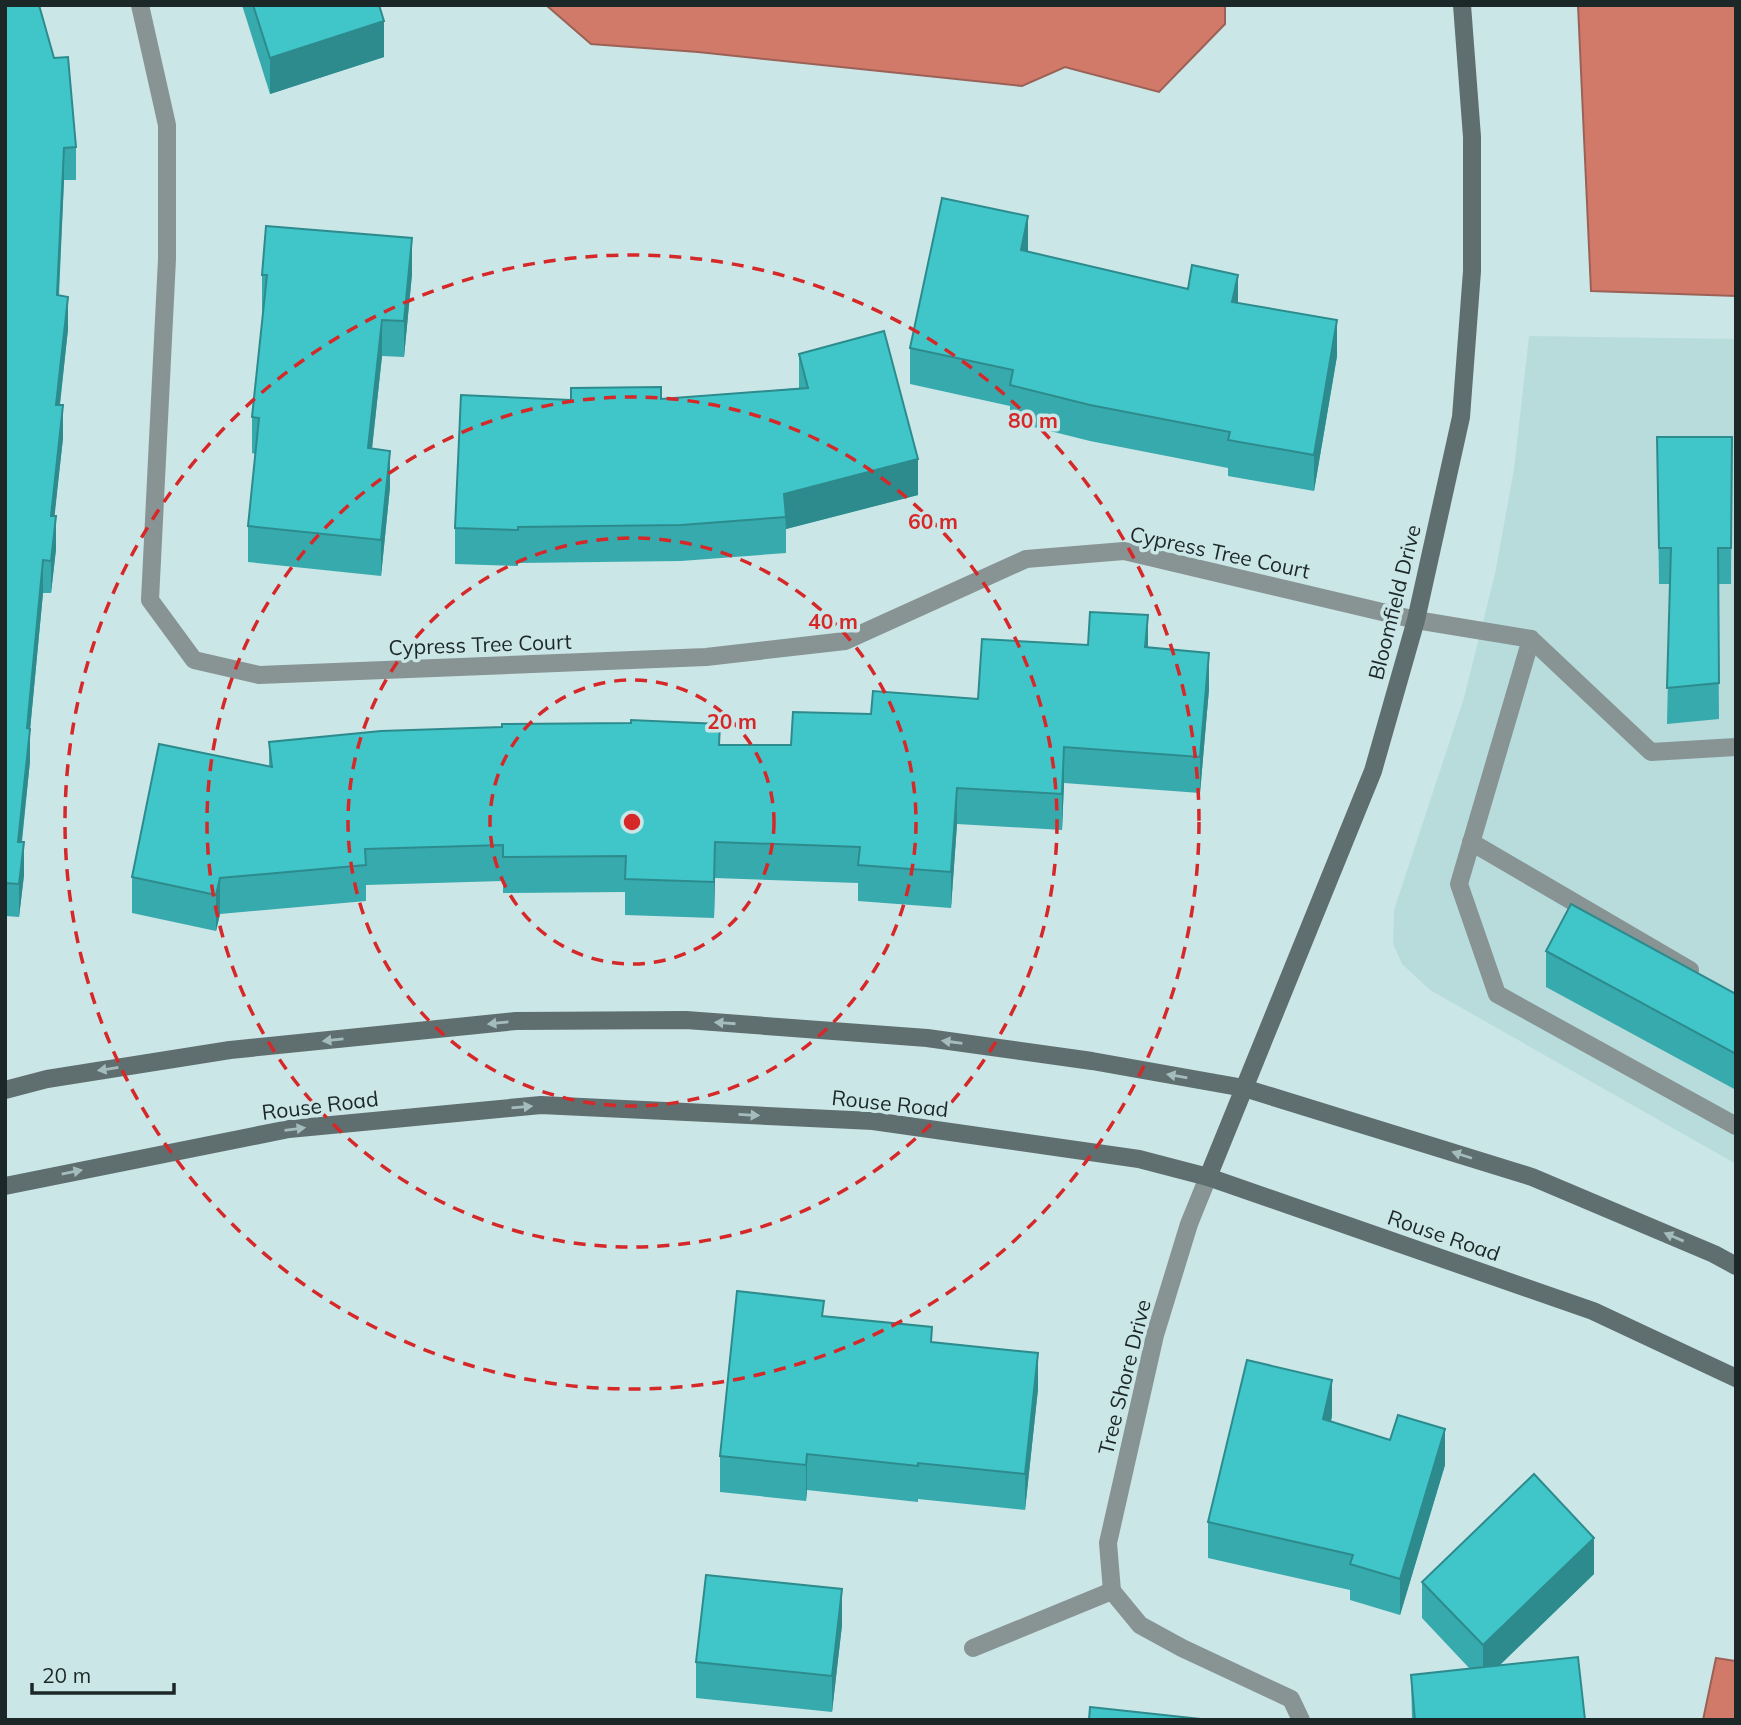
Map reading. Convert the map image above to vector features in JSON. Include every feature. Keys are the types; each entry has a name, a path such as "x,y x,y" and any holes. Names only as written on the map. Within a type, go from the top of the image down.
{"street":[{"name":"Cypress Tree Court","path":"140,5 167,125 167,259 150,600 194,660 259,675 706,657 845,641 1026,559 1124,551 1416,620 1531,639"},
{"name":"Bloomfield Drive","path":"1208,1177 1373,771 1416,620 1461,416 1470,298 1472,137 1462,5"},
{"path":"1736,747 1651,752 1531,639 1459,884 1497,994 1736,1126"},
{"path":"1471,842 1700,975"},
{"path":"5,1090 47,1079 230,1050 516,1021 672,1020 927,1038 1092,1061 1244,1088 1532,1177 1714,1254 1736,1266"},
{"name":"Rouse Road","path":"5,1186 289,1129 541,1105 873,1121 1139,1159 1208,1177 1592,1311 1736,1378"},
{"name":"Tree Shore Drive","path":"1112,1591 1108,1543 1155,1335 1189,1224 1208,1177"},
{"path":"973,1648 1112,1591 1140,1625 1182,1648 1291,1699 1301,1720"}],"shaded area":[{"path":"546,5 1225,5 1225,24 1159,92 1065,67 1022,86 698,52 591,44"},
{"path":"1578,5 1736,5 1736,296 1591,291"},
{"path":"1529,336 1736,339 1736,1164 1430,990 1402,964 1393,944 1394,910 1464,698 1495,574 1514,469"},
{"path":"1716,1658 1736,1661 1736,1720 1703,1720"}],"building":[{"path":"5,5 39,5 54,58 68,57 76,147 64,148 57,295 68,297 56,405 63,405 51,516 56,516 51,561 43,560 27,728 30,729 18,842 24,842 19,884 5,883"},
{"path":"253,5 379,5 384,21 270,58"},
{"path":"942,198 1028,216 1021,250 1188,289 1192,265 1238,275 1232,302 1337,320 1314,455 1228,440 1230,432 1090,405 1010,385 1013,370 910,348"},
{"path":"266,226 412,238 404,321 382,320 368,448 390,451 381,540 248,526 259,418 252,417 267,275 262,275"},
{"path":"884,331 918,459 784,494 786,517 681,525 518,527 518,530 455,528 461,395 571,400 571,388 661,387 661,399 808,388 799,354"},
{"path":"1657,437 1732,437 1731,548 1718,548 1719,683 1667,688 1671,548 1659,548"},
{"path":"1090,612 1148,615 1145,647 1209,653 1200,757 1064,747 1062,794 957,788 951,872 858,865 860,847 715,842 714,882 625,879 626,856 503,857 503,845 365,849 366,865 220,878 216,895 132,877 159,744 272,767 269,742 381,731 502,727 502,724 631,723 631,720 720,724 719,745 791,745 793,712 871,714 873,691 978,699 982,639 1088,645"},
{"path":"1571,904 1736,994 1736,1054 1546,951"},
{"path":"737,1291 824,1301 822,1316 932,1327 931,1342 1038,1353 1025,1474 807,1454 806,1465 720,1456"},
{"path":"1247,1360 1332,1380 1323,1419 1390,1440 1398,1415 1445,1429 1400,1579 1350,1564 1353,1555 1208,1522"},
{"path":"1534,1474 1594,1538 1483,1645 1422,1582"},
{"path":"706,1575 842,1589 832,1676 696,1662"},
{"path":"1578,1657 1585,1720 1415,1720 1411,1675"},
{"path":"1090,1707 1210,1720 1089,1720"}]}
